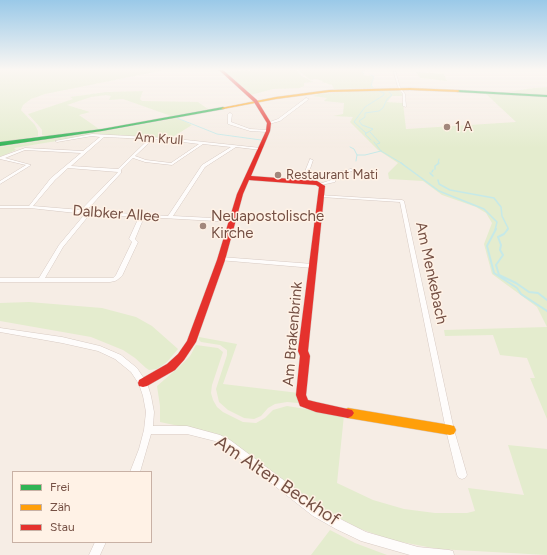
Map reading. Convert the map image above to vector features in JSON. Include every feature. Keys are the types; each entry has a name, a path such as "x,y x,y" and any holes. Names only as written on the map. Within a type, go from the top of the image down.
{"street":[{"path":"143,382 150,380 171,367 185,351 196,327 221,258 240,194 261,149 269,127 257,102 250,96"},
{"path":"0,144 102,130 257,102 318,96"},
{"path":"404,96 404,106"},
{"path":"230,114 229,123 250,130 269,127 309,97"},
{"name":"Am Krull","path":"57,141 92,135 152,138 261,149"},
{"path":"30,207 47,184 103,136"},
{"path":"82,212 120,172 119,170 152,138"},
{"path":"133,157 145,161 172,164 202,143"},
{"path":"170,217 203,166 234,147"},
{"path":"1,158 24,149 84,152"},
{"path":"0,183 29,165 1,158"},
{"path":"298,181 306,175 311,160"},
{"path":"67,167 119,170"},
{"path":"248,178 321,184 333,181 334,174 351,170"},
{"name":"Am Brakenbrink","path":"321,184 321,196 303,351 305,356 302,395 304,403 316,407 450,430"},
{"name":"Am Menkebach","path":"321,196 402,201 450,430 462,476"},
{"name":"Dalbker Allee","path":"0,207 30,207 82,212 232,221"},
{"path":"41,280 61,246 89,212"},
{"path":"0,280 116,279 119,276 135,242 132,239 142,216"},
{"name":"Am Brakenbrink","path":"221,258 313,266"},
{"path":"0,330 68,341 111,353 134,370 143,382 150,412 148,430 135,471"},
{"name":"Am Alten Beckhof","path":"148,430 187,430 217,438 227,443 317,512 340,525 365,537 418,552 449,555"},
{"path":"94,555 100,543"}],"green space":[{"path":"0,96 40,96 31,99 23,105 21,110 35,125 38,131 38,136 0,143"},
{"path":"99,96 67,105 90,112 79,115 99,129 46,136 42,135 42,130 28,114 73,99 70,97"},
{"path":"111,96 141,96 140,99 142,101 198,102 208,109 171,116 123,99 109,100"},
{"path":"313,96 402,96 392,96 387,102 403,103 406,129 516,122 488,96 547,97 547,327 537,307 492,274 484,244 492,223 486,213 476,207 442,195 423,181 389,179 388,173 398,163 378,150 350,122 353,117 333,116 343,114 344,103 324,101 327,98"},
{"path":"178,118 192,125 171,138 93,135 14,148 16,150 0,157 0,147 118,129"},
{"path":"29,302 102,308 136,317 152,326 178,349 167,362 157,369 149,370 123,350 91,337 0,321 0,303"},
{"path":"547,327 547,419 530,378 535,378 527,358 500,355 493,335 445,336 444,330"},
{"path":"199,337 237,344 223,384 299,393 298,403 287,402 275,404 268,408 261,416 254,419 244,418 228,410 219,402 216,389 227,355 227,350 220,345 201,342"},
{"path":"196,345 218,348 223,352 212,385 211,393 213,400 217,407 223,412 243,422 256,423 265,418 273,410 287,406 344,415 337,483 373,500 404,509 435,513 467,513 475,511 468,488 524,495 508,445 547,449 547,555 438,549 391,540 358,528 320,508 230,441 217,434 160,422 160,406 157,386 190,356"},
{"path":"330,530 355,543 387,555 311,555"}],"waterway":[{"path":"366,133 354,122 365,107 383,96"},
{"path":"371,140 365,134 373,129 362,125 359,121 365,117 365,113 379,111 383,108 387,99 391,96"},
{"path":"177,118 217,134 261,140"},
{"path":"370,132 380,143 377,144"},
{"path":"374,142 381,151"},
{"path":"350,147 354,149 357,155"},
{"path":"357,155 365,155 381,151"},
{"path":"381,151 403,164"},
{"path":"356,161 357,155"},
{"path":"438,164 439,159"},
{"path":"401,163 439,191 484,209 497,222 495,230"},
{"path":"435,169 435,166 438,164"},
{"path":"430,173 433,176"},
{"path":"438,180 439,184 450,190 494,198 501,207 502,216 508,228 507,230"},
{"path":"496,229 487,246 494,273 517,288 521,294 547,311"},
{"path":"508,229 504,234 498,237 501,245 500,250 503,255 496,265 499,275 516,283 529,292 538,293 547,300"}],"traffic: fast":[{"path":"0,144 102,130 223,108"}],"traffic: slow":[{"path":"223,108 292,96"},
{"path":"348,413 450,430"}],"traffic: jam":[{"path":"143,383 171,367 181,357 191,342 221,260 240,194 268,131 269,123 256,101 250,96"},
{"path":"248,178 317,183 322,186 303,351 305,356 301,395 304,403 316,407 348,413"}],"place":[{"name":"1 A","path":"447,127"},
{"name":"Restaurant Mati","path":"278,175"},
{"name":"Neuapostolische Kirche","path":"203,226"}]}
